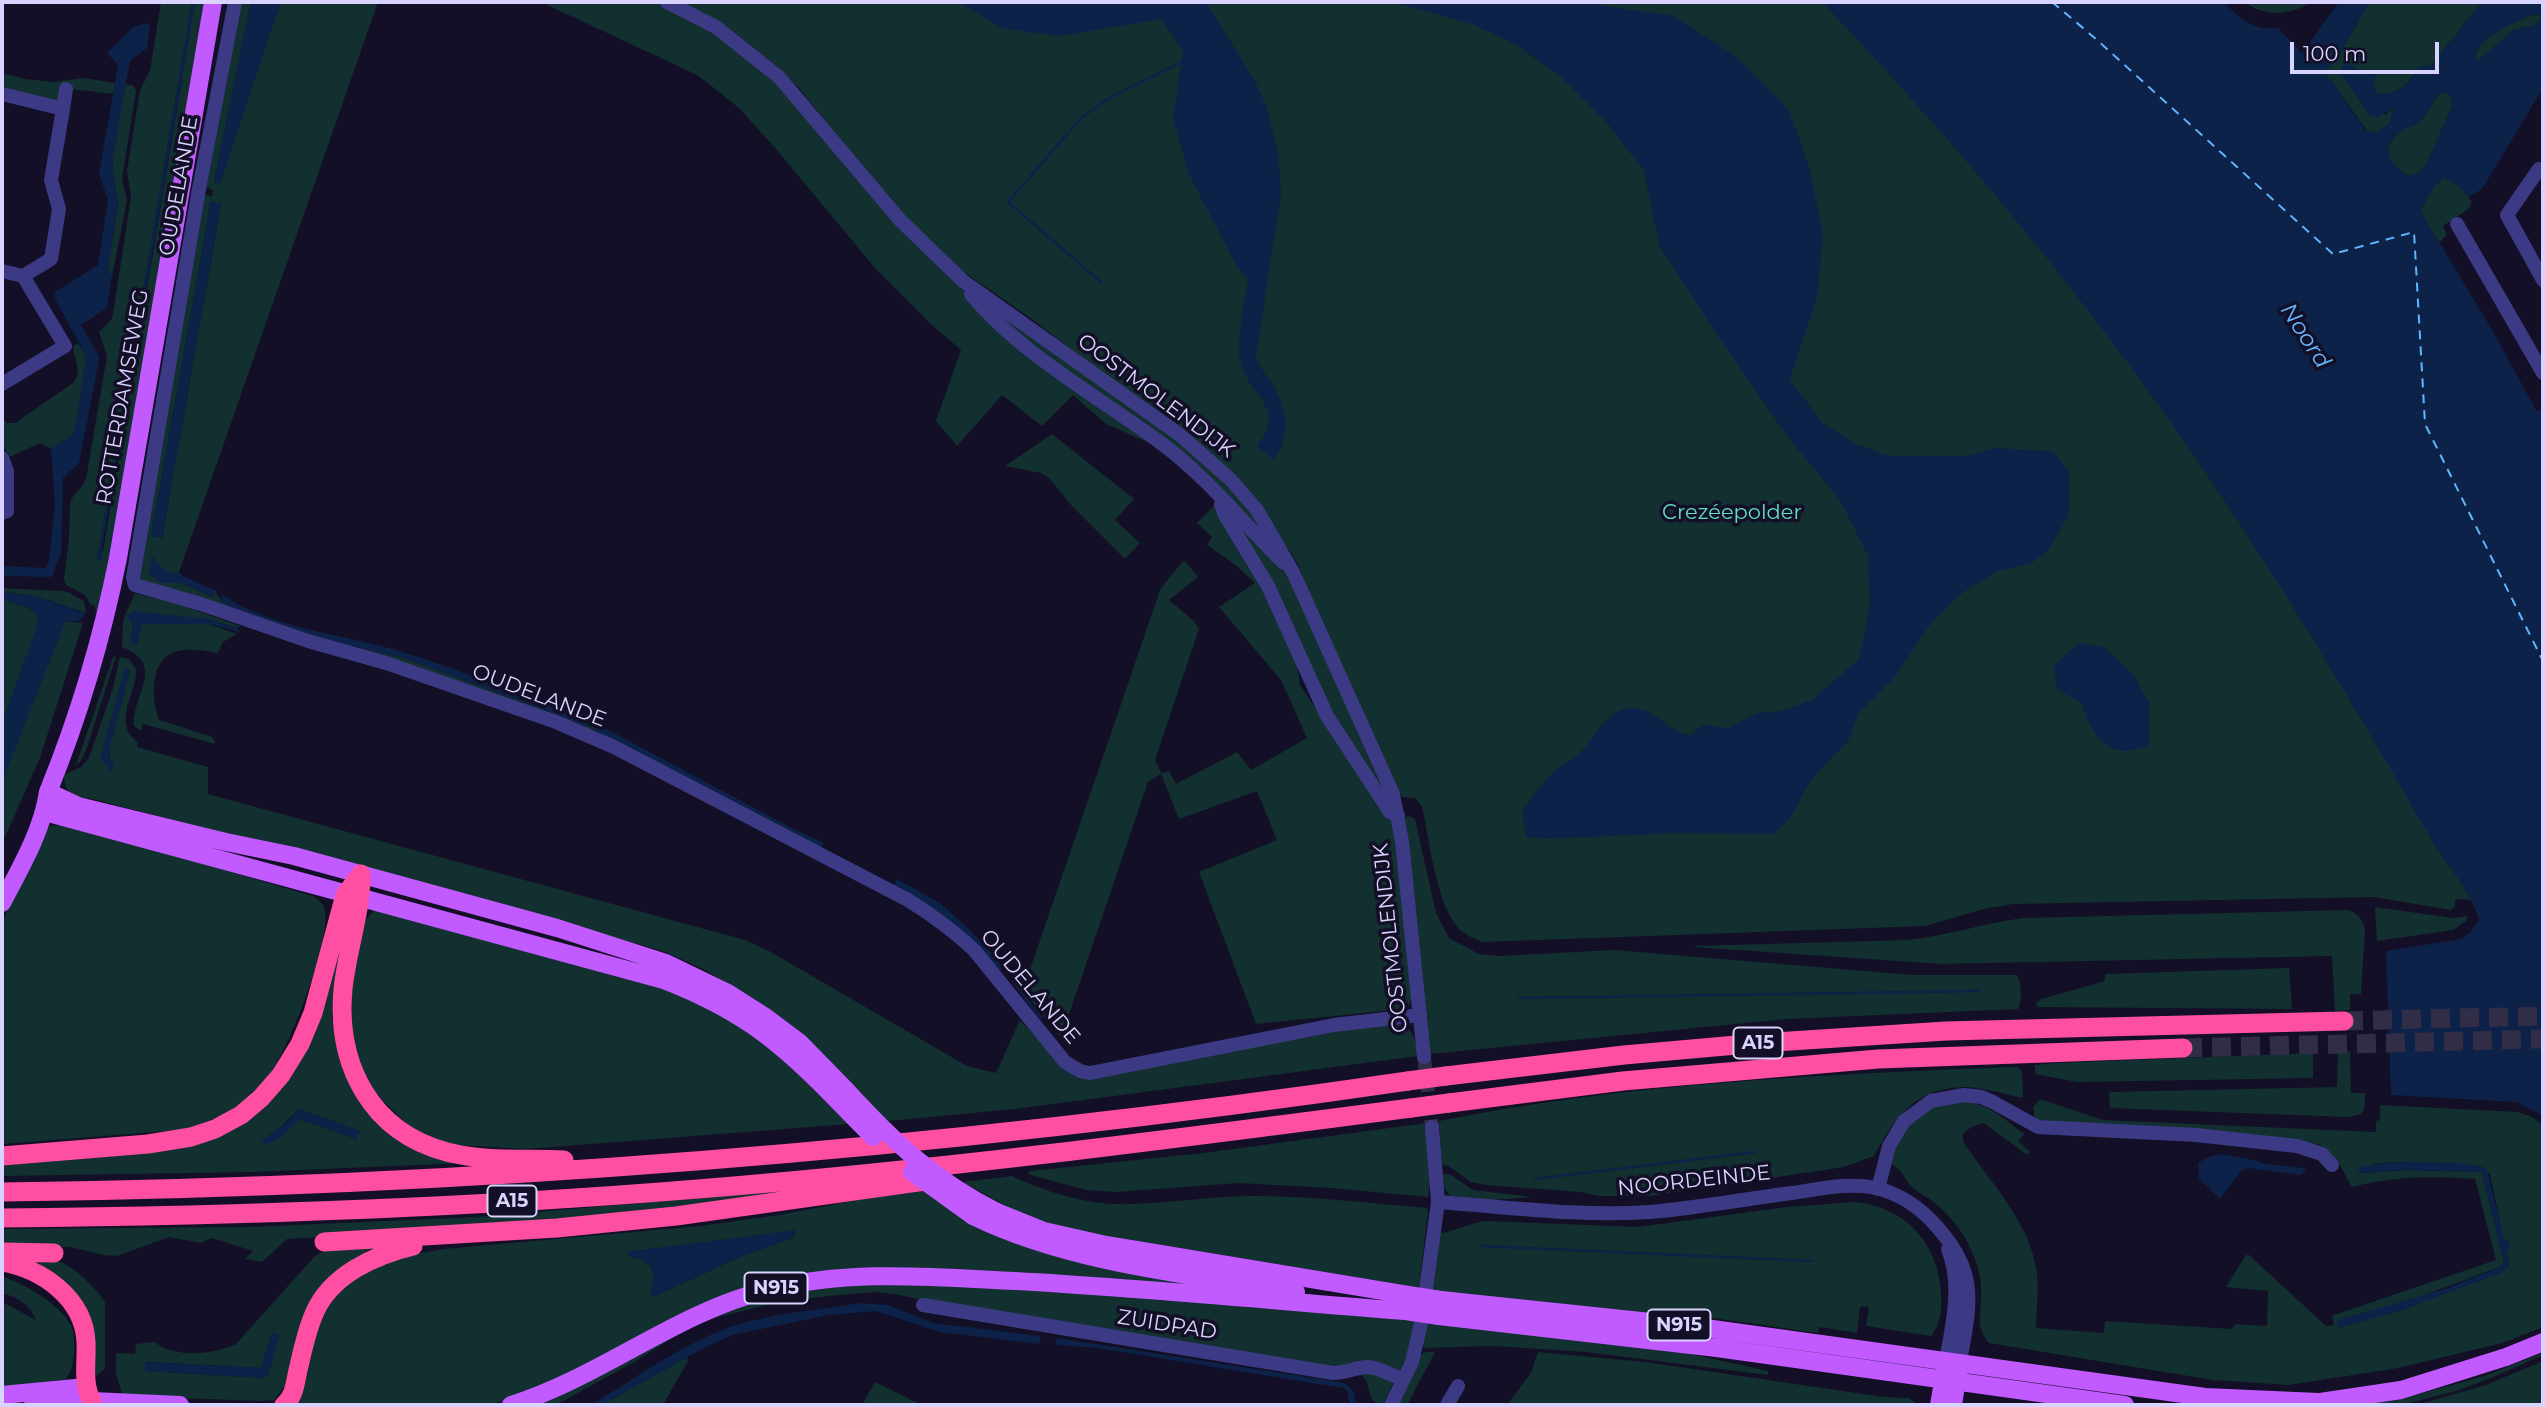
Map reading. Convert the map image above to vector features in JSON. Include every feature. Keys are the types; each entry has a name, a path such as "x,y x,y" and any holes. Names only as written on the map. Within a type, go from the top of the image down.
{"highway":[{"name":"A15","path":"2,1156 148,1144 191,1137 215,1129 241,1115 261,1098 281,1075 300,1044 361,874"},
{"name":"A15","path":"353,897 343,991 345,1047 363,1091 376,1109 396,1128 420,1143 448,1153 480,1158 666,1164"},
{"name":"A15","path":"2,1192 326,1184 666,1164 1046,1129 1446,1076 1624,1055 1785,1041 1946,1031 2344,1021"},
{"name":"A15","path":"2,1218 296,1211 696,1189 1021,1157 1636,1079 1878,1059 2183,1048"},
{"name":"A15","path":"324,1242 557,1228 676,1216 985,1172 1021,1157"},
{"name":"A15","path":"284,1405 294,1390 314,1312 339,1281 363,1264 387,1252 441,1242 462,1234"},
{"path":"2,1252 54,1254"},
{"path":"2,1262 39,1275 66,1294 74,1305 86,1330 89,1394"}],"main road":[{"name":"ROTTERDAMSEWEG","path":"2,903 27,856 45,812 48,792 91,674 106,619 121,545 213,2"},
{"name":"ROTTERDAMSEWEG","path":"2,893 36,809 48,792"},
{"name":"N915","path":"48,792 78,806 294,856 631,950 698,976 764,1016 800,1043 837,1091 900,1162 931,1188 973,1216 1030,1240 1088,1255 2124,1405"},
{"name":"N915","path":"45,812 625,969 698,993 763,1031 926,1169 962,1194 1044,1231 1407,1303"},
{"name":"N915","path":"511,1405 590,1373 711,1308 767,1290 819,1280 879,1276 1407,1303"},
{"name":"N915","path":"1440,1308 1698,1327 2205,1397 2318,1402"},
{"name":"N915","path":"2300,1405 2401,1390 2467,1370 2543,1342"},
{"name":"NOORDEINDE","path":"1939,1405 1950,1380 1953,1361"},
{"name":"NOORDEINDE","path":"1950,1380 1953,1405"},
{"path":"33,1405 89,1394"},
{"path":"2,1395 89,1394 180,1405"}],"street":[{"name":"OUDELANDE","path":"235,2 199,189 133,578 135,585 466,689 556,722 614,747 908,900 935,917 974,950 1065,1062 1080,1071 1090,1073 1334,1025 1420,1015"},
{"name":"OOSTMOLENDIJK","path":"667,2 716,27 779,77 900,220 963,281 1180,435 1236,484 1257,510 1293,572 1393,794 1398,815 1424,1057"},
{"path":"2,271 23,276 51,259 59,209 51,180 66,89"},
{"path":"2,94 63,109"},
{"path":"2539,169 2507,215 2543,280"},
{"path":"2457,224 2543,373"},
{"path":"2,384 65,346 23,276"},
{"name":"OOSTMOLENDIJK","path":"963,281 972,296 1006,330 1163,445 1219,496 1293,572"},
{"path":"2,458 7,471 7,511 2,513"},
{"name":"OOSTMOLENDIJK","path":"1219,496 1225,514 1268,586 1327,716 1390,812 1398,815"},
{"path":"1878,1189 1889,1146 1904,1121 1931,1101 1948,1096 1981,1097 2038,1127 2196,1135 2297,1146 2322,1154 2332,1166"},
{"path":"1426,1289 1438,1202 1432,1127"},
{"name":"NOORDEINDE","path":"1438,1202 1628,1213 1841,1186 1878,1189 1914,1204 1956,1249 1968,1283 1969,1302 1953,1361"},
{"name":"ZUIDPAD","path":"923,1306 1333,1373 1375,1368 1403,1380"},
{"path":"1391,1405 1412,1362 1421,1323"},
{"path":"1447,1405 1458,1386"}],"green space":[{"path":"161,2 192,2 97,560 103,551 195,2 204,2 106,582 96,615 95,606 90,604 85,595 66,585 64,579 70,504 86,479 107,356 99,332 111,320 113,314 131,197 127,171 140,90 150,71"},
{"path":"240,2 251,2 214,182 216,184 280,5 259,2 378,2 179,572 174,574 161,569 160,583 182,583 212,597 216,593 222,602 342,644 404,658 585,727 594,727 592,735 142,586 139,572 202,194 212,196 213,190 203,186","holes":["211,201 221,204 162,538 151,536"]},
{"path":"541,2 659,2 689,16 768,71 941,269 1020,346 1163,449 1106,424 1073,395 1042,426 1002,395 957,446 936,421 961,350 875,268 740,109 697,75"},
{"name":"Crezéepolder","path":"681,2 1831,2 2012,206 2224,485 2476,900 2455,899 2455,907 2450,910 2374,897 2013,904 1984,909 1925,926 1483,942 1472,937 1456,925 1443,901 1422,806 1415,798 1403,797 1398,792 1298,564 1260,506 1210,454 1029,317 961,270 893,205 798,87 774,64 731,30"},
{"path":"2245,2 2312,2 2295,10 2278,13 2261,11"},
{"path":"2369,2 2482,2 2431,66 2419,67 2407,84 2397,91 2377,94 2373,84 2376,73 2356,69 2346,63 2385,115 2395,109 2390,123 2377,133 2367,131 2325,72 2337,59"},
{"path":"2534,14 2540,15 2541,20 2533,26 2514,30 2479,60 2475,59 2478,50 2490,36"},
{"path":"2,73 54,82 83,78 115,83 113,94 71,89 61,103 2,87"},
{"path":"125,84 134,86 136,91 122,179 127,201 112,276 108,268 118,204 112,164"},
{"path":"2446,92 2452,97 2452,106 2427,164 2419,173 2408,176 2390,160 2388,147 2396,135 2419,122 2439,93"},
{"path":"2444,178 2461,187 2472,202 2467,210 2443,226 2447,234 2439,243 2420,210 2435,185"},
{"path":"983,301 1176,437 1238,493 1277,546 1205,483 1055,364"},
{"path":"78,343 86,361 74,434 51,449 40,443 10,457 2,444 2,417 7,423 15,423 73,383 78,369 73,346"},
{"path":"1052,434 1134,499 1115,520 1140,543 1125,559 1071,505 1050,479 1041,473 1005,466"},
{"path":"1216,504 1263,581 1296,655 1300,685 1393,824 1412,997 1409,1005 1403,1009 1256,1024 1199,872 1277,840 1257,791 1179,819 1161,774 1148,782 1061,1038 1023,990 1161,588 1184,560 1198,577 1169,600 1194,621 1199,629 1155,760 1161,773 1169,771 1176,784 1237,752 1251,770 1307,738 1281,680 1219,607 1255,583 1207,545 1212,537 1197,523"},
{"path":"1228,509 1288,571 1390,801 1330,713"},
{"path":"2,588 68,592 84,601 86,613 36,596 2,592"},
{"path":"135,593 181,605 240,626 238,628 208,619 127,615 133,626 131,643 137,644 141,624 208,624 237,634 223,642 218,653 188,650 169,655 157,670 155,680 159,720 213,737 215,744 143,724 141,731 134,726 145,671 143,662 122,647 123,620"},
{"path":"2,599 31,609 38,618 62,629 66,621 83,623 40,758 2,844"},
{"path":"116,656 87,748 76,765 113,657"},
{"path":"120,657 129,659 136,669 127,708 126,726 138,742 137,747 208,767 208,794 745,940 769,951 967,1066 996,1073 1020,1020 1075,1077 1105,1074 1377,1024 1407,1028 1414,1038 1418,1056 1015,1109 888,1121 775,1014 705,970 663,951 331,860 73,796 67,790 64,775 81,767 89,758 113,688","holes":["125,668 130,671 109,749 110,760 114,765 103,762 102,752"]},
{"path":"1409,816 1415,819 1436,913 1449,938 1479,954 1499,956 1615,950 1913,975 2017,975 2021,987 2018,1009 1787,1019 1430,1054 1404,818"},
{"path":"62,825 313,896 323,905 325,928 321,949 305,1000 284,1050 264,1083 237,1107 181,1130 2,1144 2,922 47,826"},
{"path":"2375,907 2453,918 2467,916 2467,920 2453,930 2377,941"},
{"path":"346,910 333,993 332,1018 340,1059 369,1109 467,1163 253,1172 2,1176 2,1165 158,1150 281,1085","holes":["299,1109 360,1131 356,1139 300,1119 276,1132"]},
{"path":"375,910 636,977 705,1004 743,1026 801,1073 849,1124 526,1149 455,1145 430,1137 408,1125 380,1098 365,1077 352,1043 352,976 364,921"},
{"path":"2349,910 2360,918 2365,930 2361,994 2350,994 2350,1010 2335,1011 2332,956 1941,964 1694,947 1908,940 2023,918"},
{"path":"2289,968 2292,1009 2037,1007 2036,1003 2041,999 2102,982 2105,980 2105,974"},
{"path":"2350,1051 2351,1093 2365,1093 2365,1107 2361,1114 2348,1117 2110,1108 2111,1092 2337,1087 2338,1052"},
{"path":"2313,1053 2313,1078 2077,1082 2035,1074 2035,1065 2057,1063"},
{"path":"2018,1067 2022,1072 2023,1098 1970,1087 1931,1093 1919,1099 1898,1118 1874,1156 1844,1167 1650,1196 1600,1196 1471,1182 1449,1166 1442,1165 1439,1121 1510,1108 1727,1082"},
{"path":"2040,1099 2103,1120 2376,1132 2376,1121 2380,1120 2380,1105 2518,1112 2532,1117 2543,1125 2543,1327 2502,1343 2398,1368 2289,1385 2213,1380 1989,1343 1981,1329 1979,1275 1967,1241 1945,1212 1913,1188 1899,1170 1889,1163 1905,1131 1928,1109 1942,1103 1975,1103 1997,1113 2024,1134 2018,1141 2030,1152 2027,1155 1984,1123 1971,1127 1963,1134 1963,1141 2016,1216 2032,1250 2038,1283 2036,1328 2104,1333 2105,1321 2232,1329 2235,1324 2267,1326 2268,1291 2226,1287 2246,1255 2326,1326 2334,1325 2332,1316 2337,1314 2496,1260 2475,1179 2413,1178 2352,1187 2334,1157 2318,1144 2223,1132 2035,1120 2033,1107","holes":["2395,1162 2482,1167 2490,1174 2509,1265 2402,1310 2339,1327 2502,1266 2504,1262 2482,1172 2407,1170 2360,1173 2375,1164"]},
{"path":"1427,1123 1431,1170 1428,1197 1239,1183 1115,1192 1086,1190 1027,1174 1030,1171 1203,1153"},
{"path":"1443,1174 1451,1175 1473,1190 1533,1197 1478,1201 1451,1197 1442,1185"},
{"path":"1012,1176 1040,1188 1100,1203 1254,1196 1318,1198 1426,1208 1428,1211 1419,1287 1385,1289 1064,1231 1025,1217 963,1182"},
{"path":"864,1184 548,1225 287,1239 262,1262 245,1259 253,1251 212,1238 201,1243 169,1237 117,1256 71,1247 2,1245 2,1229 249,1227 478,1217"},
{"path":"921,1188 1203,1289 1122,1279 958,1271 789,1276 744,1287 523,1395 488,1405 294,1405 325,1304 346,1282 398,1257 444,1249 700,1226 779,1215","holes":["795,1231 794,1237 742,1256 655,1296 651,1266 641,1259 629,1256 627,1252"]},
{"path":"1855,1202 1890,1211 1916,1231 1926,1244 1934,1259 1941,1294 1940,1316 1931,1336 1866,1326 1869,1307 1863,1306 1860,1308 1857,1333 1819,1327 1818,1333 1678,1313 1645,1317 1470,1298 1433,1290 1440,1233 1481,1222 1638,1227 1787,1207"},
{"path":"394,1244 367,1251 344,1266 290,1388 284,1387 274,1400 123,1396 116,1374 116,1353 135,1354 136,1344 155,1342 184,1353 206,1352 236,1344 315,1256 326,1249","holes":["272,1333 280,1336 264,1378 145,1371 146,1362 261,1368"]},
{"path":"14,1256 44,1257 61,1262 82,1277 105,1302 105,1368 98,1375 92,1377 89,1326"},
{"path":"2,1276 38,1294 56,1307 69,1322 73,1333 74,1354 66,1379 2,1389 2,1302 36,1320 23,1302 2,1293"},
{"path":"950,1283 1183,1297 1416,1319 1407,1356 1384,1402 1378,1404 1372,1400 1366,1380 1359,1373 1346,1368 876,1292 783,1301 698,1322 634,1362 556,1405 523,1405 592,1377 700,1320 760,1298 814,1287"},
{"path":"1426,1321 1673,1350 1768,1371 1768,1375 1586,1352 1493,1346 1425,1348 1422,1345"},
{"path":"1424,1352 1435,1352 1407,1405 1395,1405 1417,1359"},
{"path":"1538,1352 1645,1362 1884,1397 1909,1398 1915,1405 1507,1405 1531,1373"},
{"path":"2543,1353 2489,1379 2456,1391 2401,1405 2366,1405 2484,1376"},
{"path":"687,1357 688,1361 663,1405 602,1405"},
{"path":"2543,1361 2543,1403 2416,1405 2486,1385"},
{"path":"875,1382 920,1404 862,1405"}],"water":[{"path":"192,2 195,2 102,547 102,560 99,561 97,559"},
{"path":"251,2 280,4 221,182 217,184 214,182"},
{"path":"959,2 1208,2 1254,79 1267,108 1278,153 1281,193 1256,356 1280,400 1286,420 1284,439 1274,460 1257,446 1266,433 1268,411 1250,383 1240,360 1240,331 1248,279 1237,267 1189,174 1173,118 1183,50 1161,19 1059,36 1000,28"},
{"path":"1393,2 1576,2 1675,16 1734,55 1789,110 1810,170 1823,235 1817,298 1790,379 1822,423 1856,444 1889,456 1967,456 1994,448 2053,451 2069,471 2069,515 2047,552 2030,564 1997,571 1962,593 1929,626 1895,677 1859,713 1848,741 1811,780 1789,820 1773,834 1676,833 1544,839 1526,837 1522,811 1550,776 1579,754 1602,724 1616,712 1642,709 1683,734 1691,735 1702,725 1728,728 1757,713 1782,711 1812,700 1859,659 1870,606 1868,556 1840,500 1787,436 1659,245 1644,171 1607,123 1559,75 1515,44 1472,24"},
{"name":"Noord","path":"1822,2 2223,2 2254,26 2278,28 2302,53 2339,2 2369,2 2337,59 2325,72 2366,131 2377,133 2390,123 2395,109 2378,117 2370,116 2340,72 2345,62 2356,69 2376,73 2373,84 2377,94 2391,93 2407,84 2419,67 2432,65 2482,2 2543,2 2543,88 2482,189 2469,197 2461,187 2444,178 2435,185 2420,210 2491,328 2536,410 2543,410 2543,1116 2517,1102 2391,1095 2386,951 2461,939 2470,933 2479,920 2471,899 2433,842 2293,607 2162,410 2092,315 2018,223","holes":["2534,14 2540,15 2541,20 2533,26 2514,30 2479,60 2475,59 2478,50 2490,36","2439,93 2446,93 2451,97 2452,106 2427,164 2419,173 2408,176 2390,159 2388,147 2396,135 2422,118"]},
{"path":"145,23 150,25 147,48 130,61 112,164 118,204 108,268 112,276 107,308 81,325 99,356 99,361 79,463 63,478 61,553 52,577 2,576 2,566 46,568 49,561 55,504 51,449 74,434 86,361 85,354 55,299 55,292 98,265 108,200 99,174 118,65 107,53 132,28"},
{"path":"211,201 221,204 162,538 151,536"},
{"path":"152,556 167,571 179,572 217,591 213,597 182,583 160,583 148,573"},
{"path":"2,592 36,596 84,613 84,616 79,621 65,623 2,782 2,723 39,620 31,609 2,599"},
{"path":"223,595 242,606 285,623 396,650 469,675 588,725 585,728 561,716 404,658 342,644 245,615 222,602"},
{"path":"133,611 208,619 238,628 239,632 208,624 142,624 137,644 130,643 133,626 127,617"},
{"path":"2079,643 2104,647 2134,675 2149,703 2149,746 2126,751 2109,746 2096,735 2082,704 2057,689 2054,665"},
{"path":"125,668 130,671 109,749 110,760 114,765 112,772 103,762 101,755"},
{"path":"599,725 824,843 821,849 592,730"},
{"path":"897,879 940,903 970,930 1004,967 999,971 976,944 951,922 894,885"},
{"path":"299,1109 360,1131 356,1139 300,1119 282,1137 265,1145 262,1140 288,1122"},
{"path":"2222,1154 2259,1163 2304,1168 2306,1171 2300,1175 2248,1168 2241,1171 2220,1199 2199,1179 2198,1163 2208,1157"},
{"path":"2395,1162 2456,1163 2487,1169 2504,1239 2509,1242 2510,1247 2506,1252 2508,1267 2501,1273 2402,1310 2339,1328 2338,1320 2448,1288 2502,1266 2504,1262 2482,1172 2407,1170 2360,1173 2358,1170 2361,1167"},
{"path":"795,1230 794,1237 742,1256 655,1296 650,1295 654,1278 651,1266 641,1259 629,1256 627,1252"},
{"path":"860,1303 888,1305 933,1323 1041,1336 1039,1344 940,1332 876,1311 829,1315 732,1335 602,1405 591,1405 678,1351 714,1333 780,1315"},
{"path":"272,1333 280,1336 268,1375 264,1378 145,1371 145,1362 261,1368"},
{"path":"1057,1338 1345,1383 1354,1392 1356,1405 1350,1405 1347,1390 1343,1388 1098,1348 1057,1345"}],"waterway":[{"path":"1101,282 1008,202 1082,117 1113,96 1182,62"},
{"path":"1012,980 1041,1018"},
{"path":"1519,998 1980,991"},
{"path":"1535,1179 1755,1152"},
{"path":"1482,1246 1812,1261"}],"ferry route":[{"path":"2052,2 2333,254 2414,232 2425,424 2543,661"}],"tunnel":[{"path":"2344,1021 2543,1016"},
{"path":"2183,1048 2543,1039"},
{"path":"1424,1057 1432,1127"}]}
